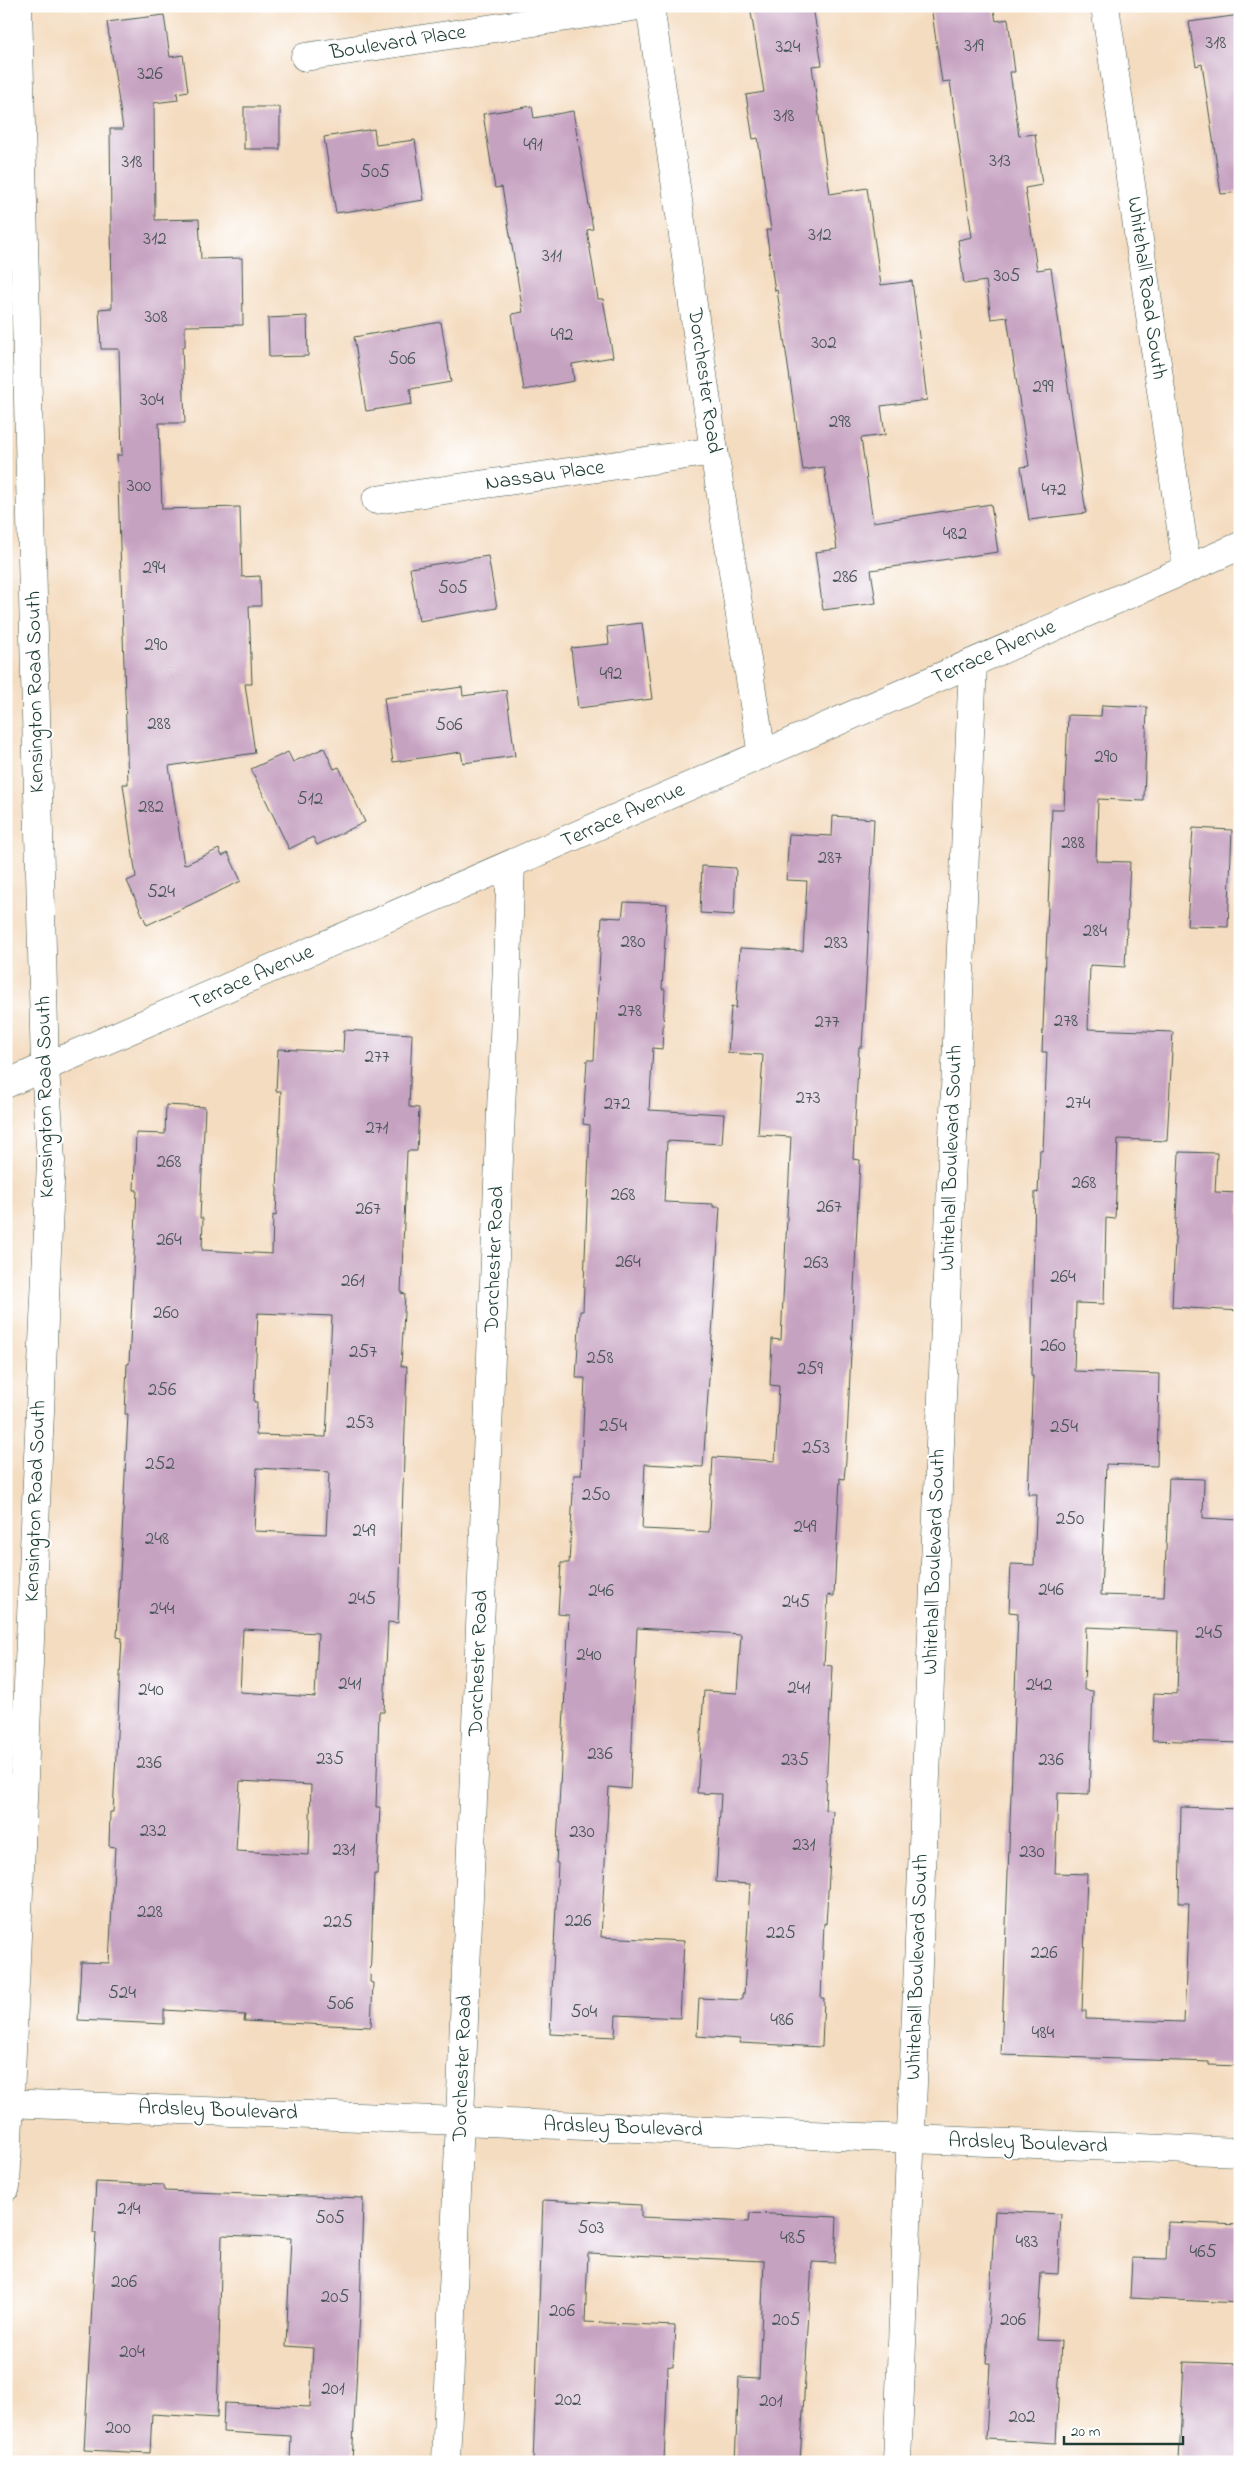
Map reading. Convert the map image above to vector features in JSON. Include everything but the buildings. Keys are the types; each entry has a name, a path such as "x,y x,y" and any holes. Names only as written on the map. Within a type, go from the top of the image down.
{"street":[{"name":"Kensington Road South","path":"6,2186 8,2103 51,1161 45,1068 11,60 18,6"},
{"name":"Boulevard Place","path":"305,56 639,6"},
{"name":"Dorchester Road","path":"650,6 714,451 762,755"},
{"name":"Whitehall Road South","path":"1105,6 1187,569"},
{"name":"Nassau Place","path":"376,500 714,451"},
{"name":"Terrace Avenue","path":"6,1084 1240,546"},
{"name":"Whitehall Boulevard South","path":"897,2462 972,663"},
{"name":"Dorchester Road","path":"446,2462 511,865"},
{"name":"Ardsley Boulevard","path":"8,2103 1240,2152"}]}
